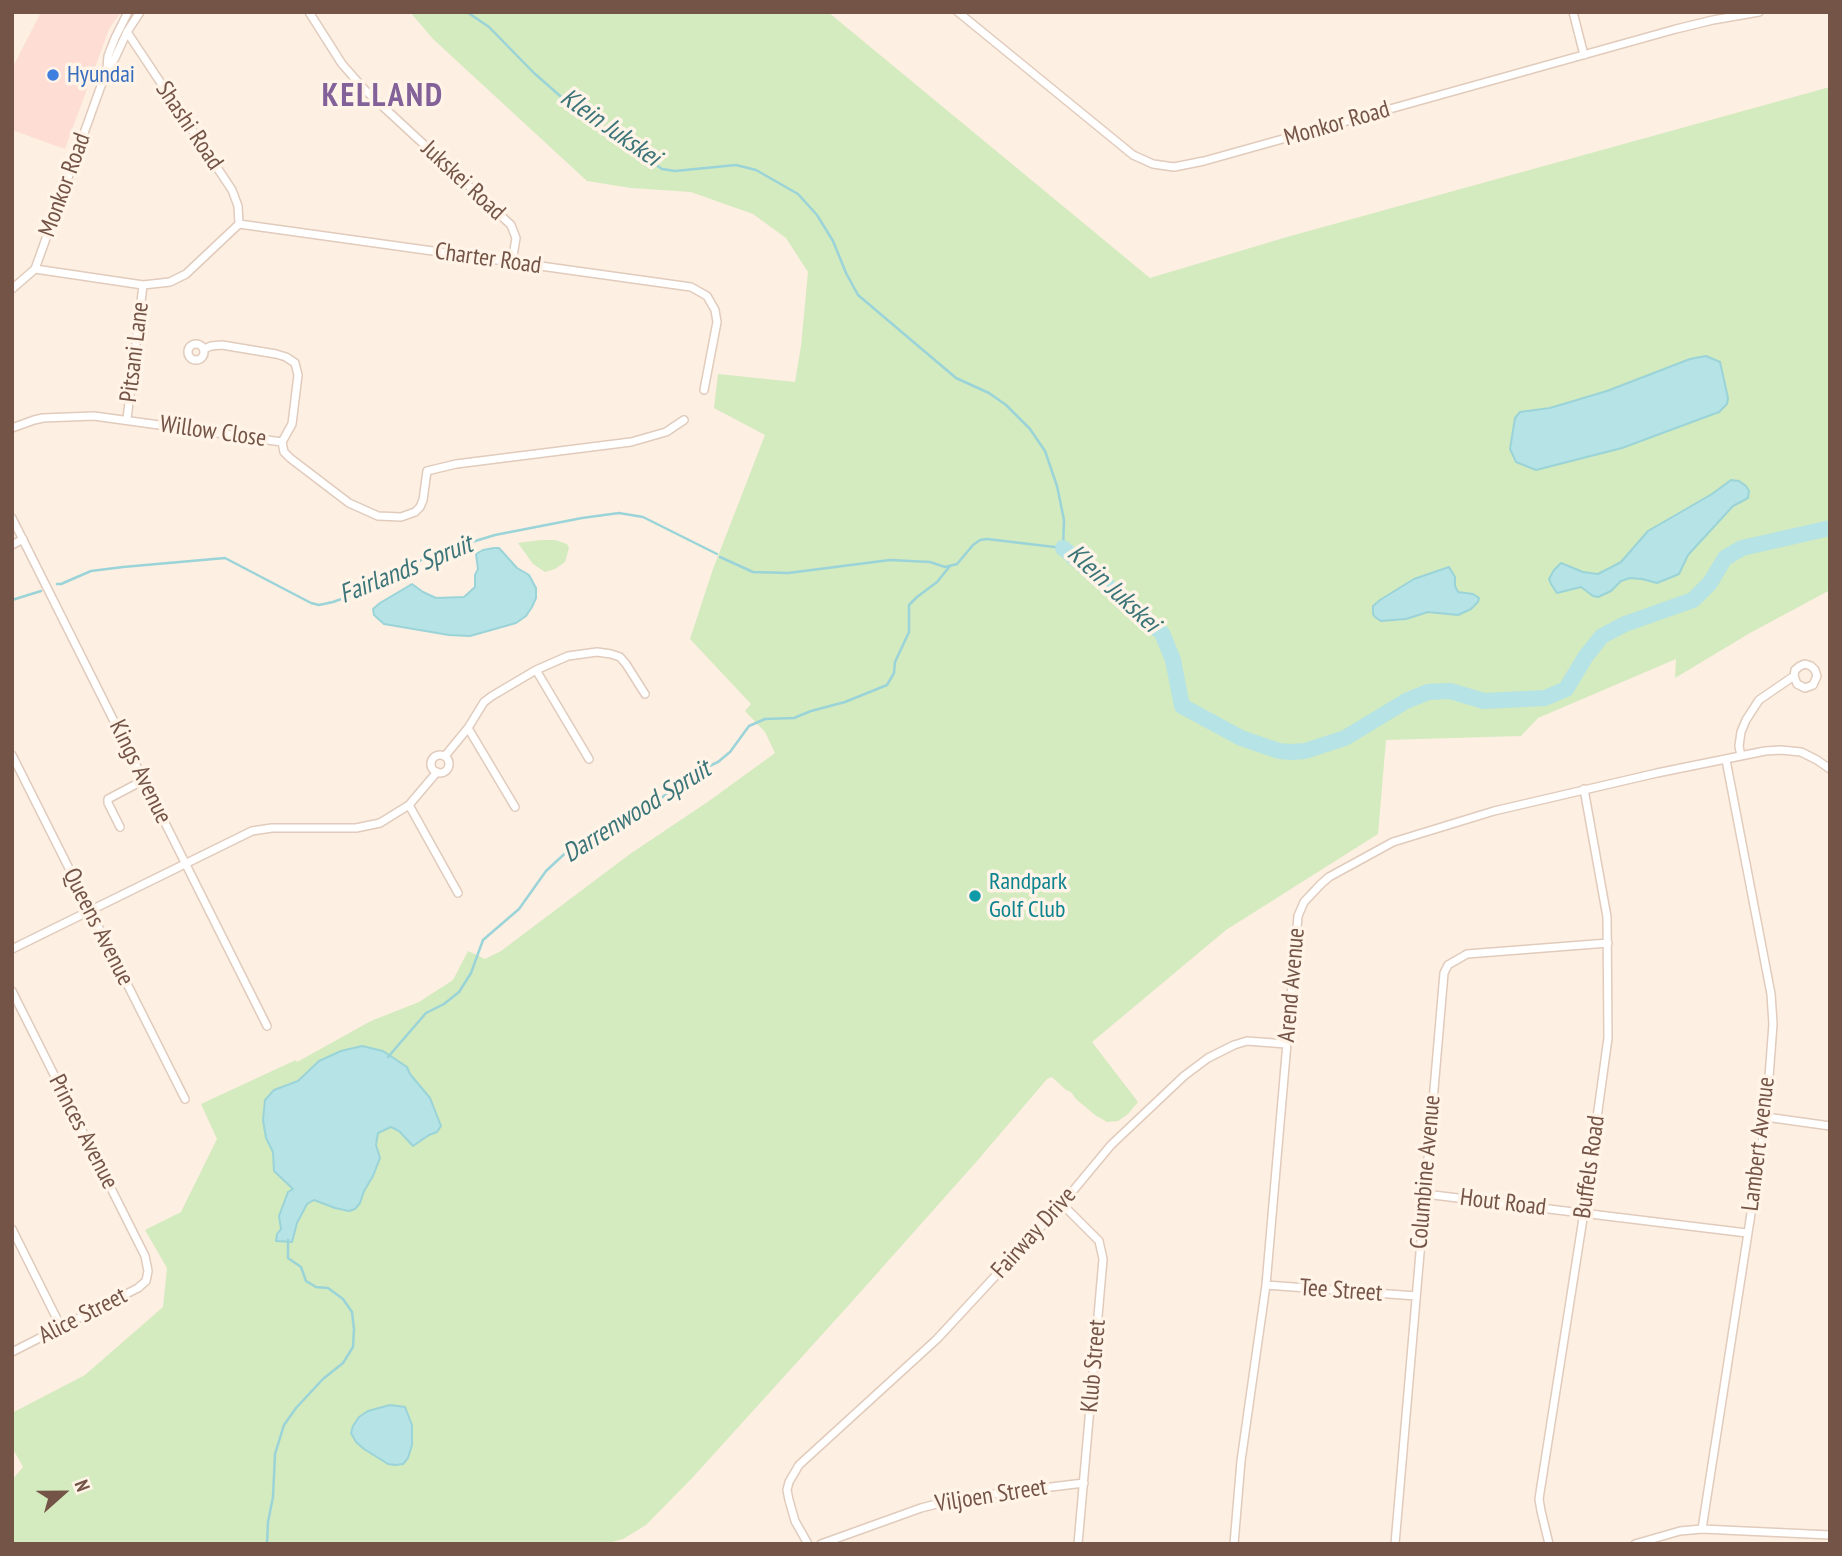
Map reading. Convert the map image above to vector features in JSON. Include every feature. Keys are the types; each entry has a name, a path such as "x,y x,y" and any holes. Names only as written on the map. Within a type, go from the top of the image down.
{"street":[{"name":"Monkor Road","path":"107,72 108,56 128,12"},
{"name":"Monkor Road","path":"12,289 35,268 107,72 140,12"},
{"name":"Jukskei Road","path":"309,12 342,64 365,90 511,225 516,238 512,262"},
{"name":"Monkor Road","path":"958,12 1133,155 1146,162 1167,167 1189,165 1713,20 1759,12"},
{"path":"1573,12 1584,55"},
{"name":"Shashi Road","path":"127,32 232,190 238,206 239,224"},
{"name":"Charter Road","path":"239,224 691,287 707,296 715,310 717,322 704,390"},
{"path":"35,268 143,285 170,282 187,274 239,224"},
{"name":"Pitsani Lane","path":"127,419 143,285"},
{"path":"204,349 222,345 286,356 295,363 298,375 292,424 282,442"},
{"name":"Willow Close","path":"12,428 56,416 94,416 282,442 284,452 290,458 349,503 372,514 392,518 410,515 420,506 427,471 456,464 631,442 666,432 684,420"},
{"name":"Kings Avenue","path":"12,518 267,1026"},
{"path":"12,545 23,539"},
{"path":"445,756 468,728 484,702 536,670 568,656 583,653 620,657 645,694"},
{"path":"536,670 589,759"},
{"path":"1741,756 1741,732 1753,708 1794,676"},
{"path":"468,728 515,807"},
{"name":"Arend Avenue","path":"1234,1544 1241,1461 1266,1285 1298,916 1304,902 1321,884 1399,839 1494,811 1765,751 1790,750 1811,756 1830,769"},
{"name":"Queens Avenue","path":"12,755 185,1099"},
{"path":"438,755 445,756 449,762 447,769 441,773 437,772 432,767 432,760 438,755"},
{"name":"Lambert Avenue","path":"1702,1529 1766,1117 1773,1009 1726,760"},
{"path":"12,949 252,831 272,828 364,828 380,823 409,806 437,772"},
{"path":"120,827 107,803 108,799 144,780"},
{"name":"Buffels Road","path":"1549,1544 1539,1499 1608,1038 1608,943 1603,895 1584,789"},
{"path":"409,806 458,893"},
{"name":"Columbine Avenue","path":"1395,1544 1444,973 1448,965 1467,954 1608,943"},
{"name":"Princes Avenue","path":"12,991 145,1256 148,1275"},
{"name":"Fairway Drive","path":"808,1544 795,1521 787,1490 799,1465 937,1339 1062,1204 1111,1145 1192,1069 1222,1051 1247,1041 1286,1044"},
{"path":"1766,1117 1830,1126"},
{"name":"Hout Road","path":"1425,1194 1747,1233"},
{"name":"Klub Street","path":"1062,1204 1092,1233 1102,1249 1078,1544"},
{"path":"12,1229 61,1328"},
{"name":"Alice Street","path":"12,1352 138,1289 148,1275"},
{"name":"Tee Street","path":"1266,1285 1416,1296"},
{"name":"Viljoen Street","path":"821,1544 941,1502 1084,1483"},
{"path":"1635,1544 1680,1531 1702,1529 1830,1535"}],"shaded area":[{"path":"41,12 121,12 109,29 65,149 12,130 12,69"}],"green space":[{"path":"410,12 828,12 1150,278 1287,237 1830,87 1830,590 1750,633 1675,678 1676,659 1538,718 1521,736 1386,740 1378,834 1226,930 1092,1042 1138,1102 1128,1114 1118,1121 1107,1122 1095,1115 1052,1077 1047,1079 977,1161 693,1477 646,1525 623,1539 605,1544 12,1544 12,1480 23,1467 12,1447 12,1413 85,1375 163,1307 167,1268 145,1230 181,1212 217,1139 201,1104 296,1060 297,1062 371,1021 419,1002 453,980 468,951 485,959 501,951 630,854 775,753 765,732 745,711 751,704 690,639 713,569 765,435 714,408 718,374 795,382 808,272 786,238 753,214 691,192 631,188 587,181 433,39"},
{"path":"555,540 567,544 569,548 565,562 545,572 533,564 518,543"}],"water":[{"path":"1706,356 1720,362 1728,398 1727,404 1719,412 1622,448 1536,470 1516,462 1510,449 1515,418 1520,412 1550,408 1607,391 1690,359"},
{"path":"1731,480 1746,486 1749,491 1748,498 1733,506 1688,555 1679,574 1657,583 1630,578 1598,597 1581,587 1557,593 1551,584 1549,579 1561,563 1583,572 1598,574 1621,562 1648,531"},
{"path":"499,548 517,568 529,575 536,588 532,607 526,616 516,623 470,636 449,635 384,624 374,615 373,609 380,603 412,584 436,598 464,597 475,587 478,569 476,554"},
{"path":"1449,567 1455,577 1458,592 1473,594 1479,598 1471,609 1458,615 1428,612 1406,619 1381,621 1373,614 1373,606 1380,600 1414,579"},
{"path":"362,1046 383,1051 407,1067 430,1098 441,1126 437,1132 413,1146 399,1131 391,1127 378,1133 376,1145 380,1158 355,1209 349,1211 335,1208 314,1200 307,1204 297,1223 292,1242 276,1241 281,1229 279,1216 288,1192 293,1189 274,1171 273,1152 266,1138 263,1120 265,1100 274,1090 298,1081 319,1061 341,1051"},
{"path":"390,1405 405,1407 412,1425 412,1445 403,1464 388,1464 364,1449 351,1433 359,1417 368,1411"}],"waterway":[{"name":"Klein Jukskei","path":"467,12 489,27 567,102 662,169 675,171 736,165 756,170 798,194 817,215 833,241 858,295 956,378 989,393 1006,405 1030,429 1045,451 1057,486 1064,520 1063,548 980,540 957,564 945,567 930,562 890,560 788,573 753,572 720,557"},
{"name":"Fairlands Spruit","path":"57,584 91,571 225,558 319,605 366,590 429,555 495,535 619,513 643,517 717,554"},
{"name":"Klein Jukskei","path":"1063,548 1162,633 1173,660 1182,706 1241,738 1279,751 1291,752 1305,751 1345,738 1406,701 1428,692 1450,691 1484,701 1545,698 1566,689 1602,636 1625,624 1693,600 1710,583 1725,558 1742,548 1830,528"},
{"name":"Darrenwood Spruit","path":"388,1057 426,1013 459,992 471,973 483,940 519,909 546,871 573,846 651,807 672,789 718,762 730,752 749,726 765,719 794,718 887,685 909,632 909,605 937,582 950,566"},
{"name":"Fairlands Spruit","path":"12,600 41,591"},
{"name":"Darrenwood Spruit","path":"267,1544 275,1454 284,1425 323,1379 343,1363 353,1347 352,1312 343,1299 328,1288 316,1287 306,1281 301,1267 288,1258 288,1240"}],"place":[{"name":"Hyundai","path":"53,75"},
{"name":"Randpark Golf Club","path":"975,896"}],"district":[{"name":"KELLAND","path":"383,97"}]}
